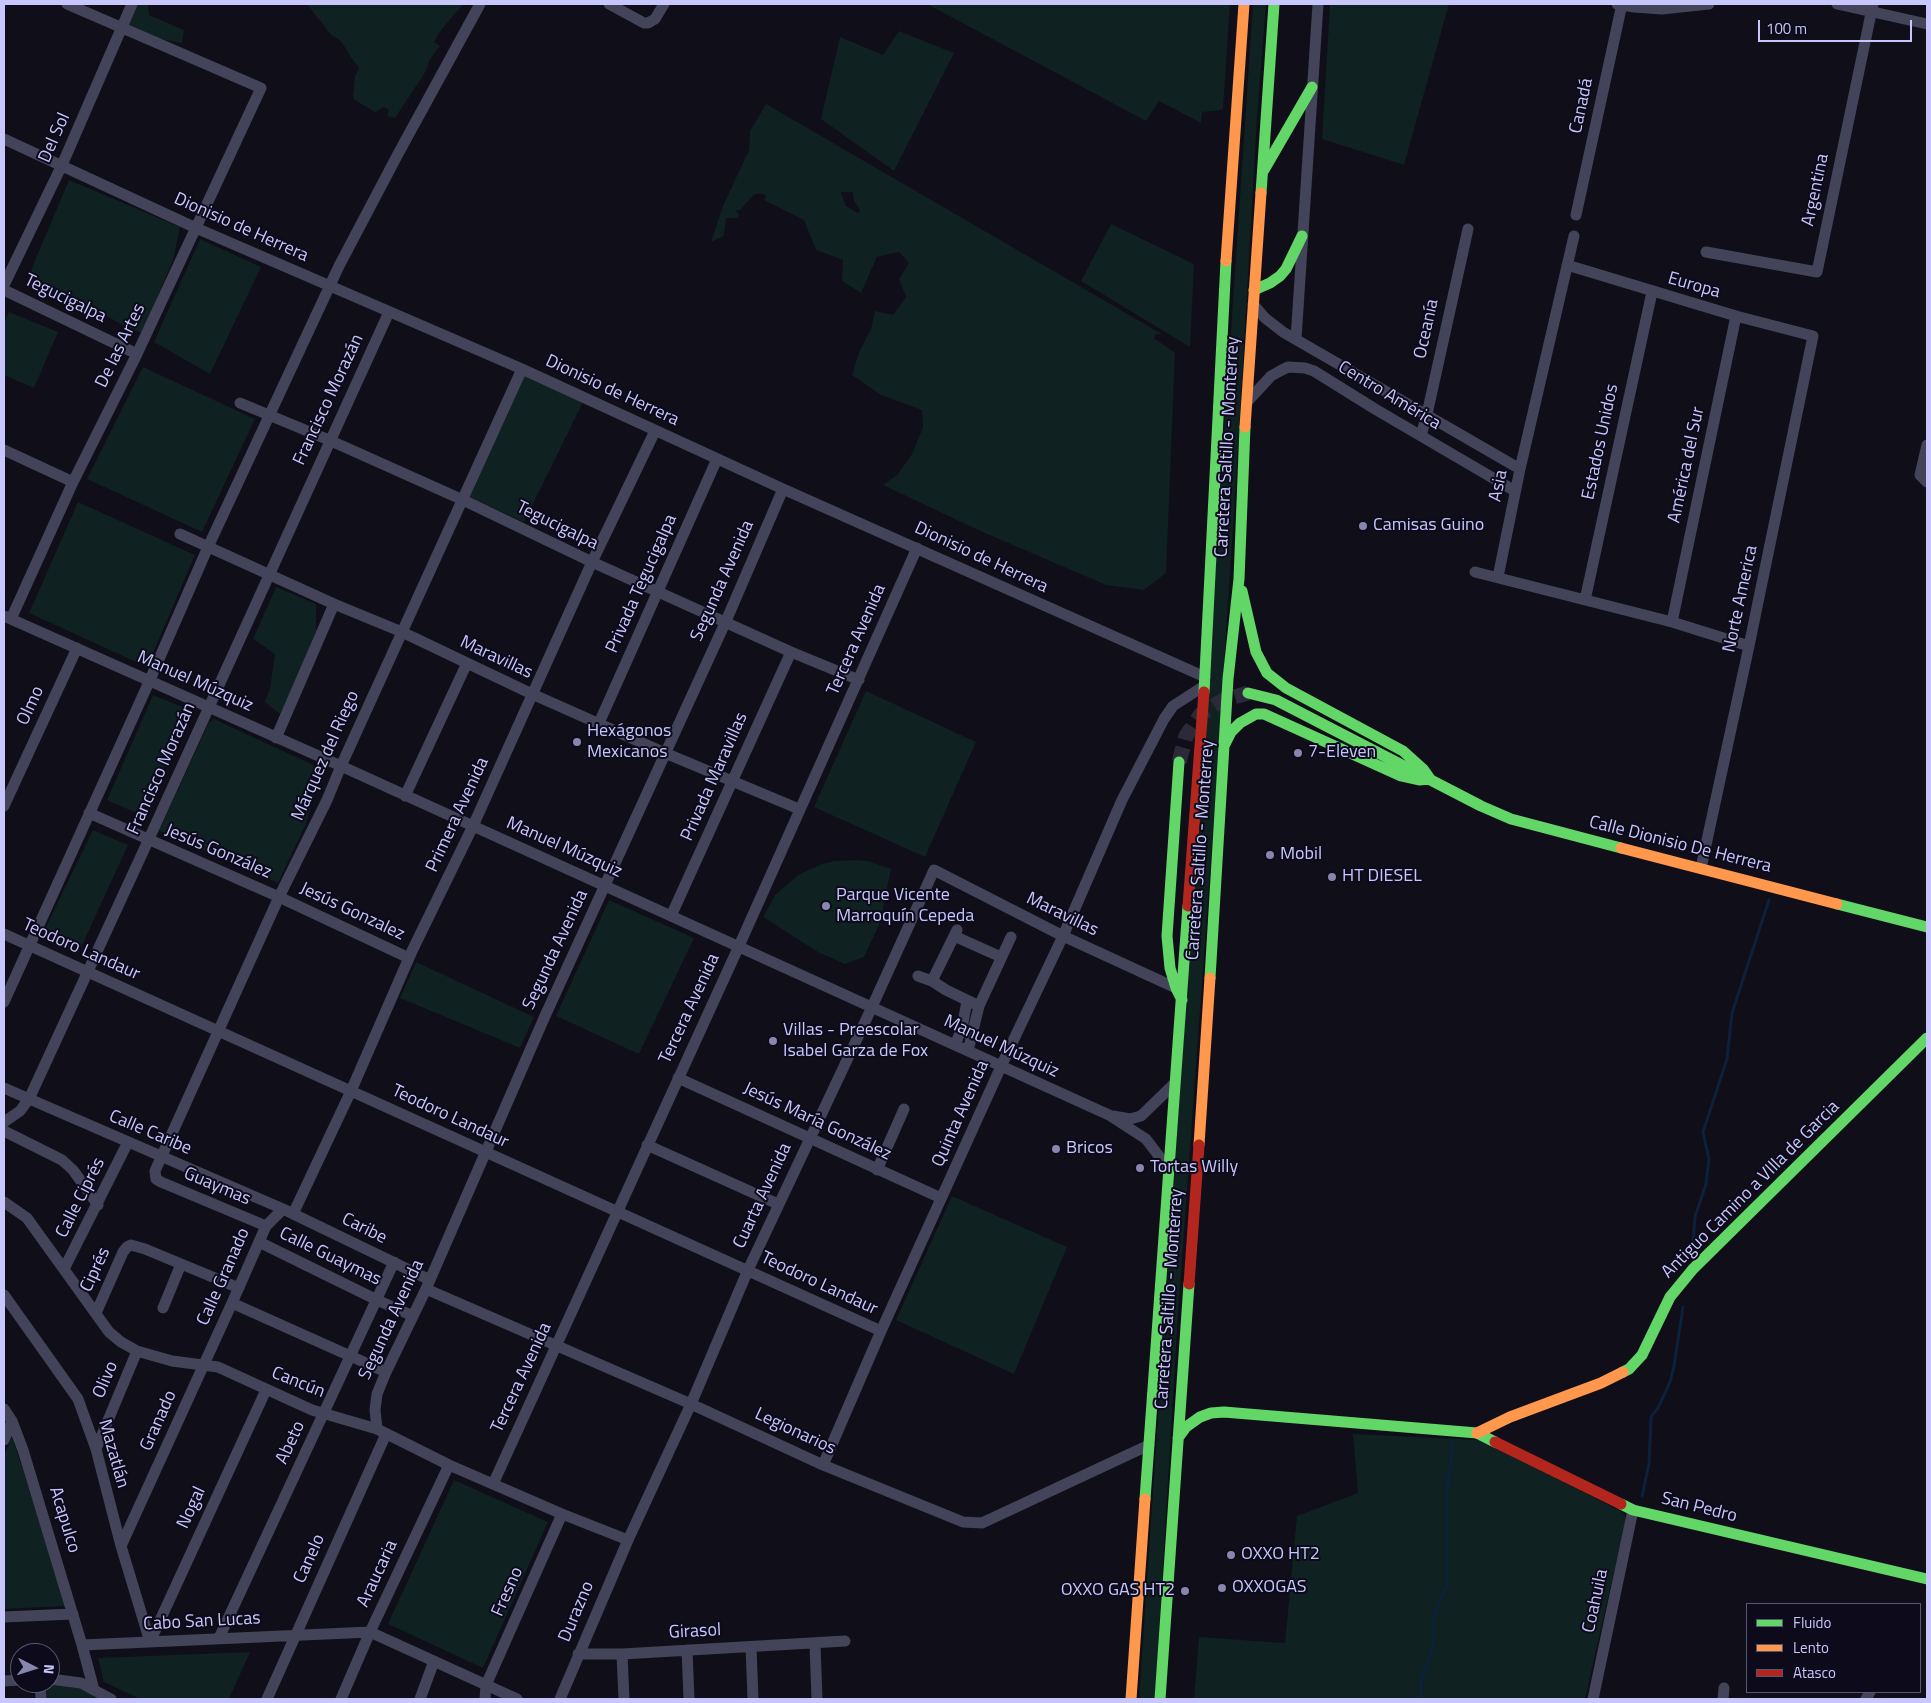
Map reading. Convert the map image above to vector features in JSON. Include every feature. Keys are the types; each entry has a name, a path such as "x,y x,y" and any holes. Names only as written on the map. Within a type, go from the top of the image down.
{"main road":[{"name":"Carretera Saltillo - Monterrey","path":"1131,1699 1168,1168 1205,682 1226,263 1244,4"},
{"name":"Carretera Saltillo - Monterrey","path":"1160,1699 1228,679 1239,579 1242,473 1274,4"},
{"path":"1261,175 1312,87"},
{"path":"1254,290 1280,276 1286,269 1302,236"},
{"path":"1239,579 1253,643 1267,673 1286,688 1403,751 1419,764 1430,779"},
{"path":"1248,693 1276,700 1430,779"},
{"path":"1224,747 1231,732 1240,723 1256,714 1264,714 1401,776 1419,780 1430,779"},
{"path":"1179,762 1167,936 1168,958 1176,988 1182,1000"},
{"name":"Calle Dionisio De Herrera","path":"1430,779 1481,806 1511,819 1927,927"},
{"name":"Antiguo Camino a VIlla de Garcia","path":"1477,1433 1510,1417 1601,1383 1629,1369 1642,1355 1670,1297 1693,1269 1927,1038"},
{"path":"1178,1438 1186,1427 1200,1417 1211,1413 1224,1412 1477,1433"},
{"path":"1510,1417 1505,1434 1511,1450"},
{"name":"San Pedro","path":"1477,1433 1633,1510 1927,1579"}],"street":[{"path":"67,4 122,29"},
{"name":"Del Sol","path":"4,285 62,165 132,4"},
{"path":"4,1002 208,547 330,287 398,154 480,4"},
{"path":"609,4 644,22 652,22 664,4"},
{"path":"1296,339 1318,4"},
{"path":"1620,4 1662,9 1709,4"},
{"name":"Canadá","path":"1576,215 1620,4"},
{"path":"1836,4 1872,7 1927,24"},
{"name":"Argentina","path":"1706,252 1817,272 1872,7"},
{"name":"De las Artes","path":"7,617 137,354 261,88 122,29"},
{"name":"Dionisio de Herrera","path":"4,139 196,228 522,369 1059,613 1205,682"},
{"name":"Oceanía","path":"1421,436 1468,229"},
{"name":"Asia","path":"1498,577 1520,469 1574,236"},
{"name":"Europa","path":"1567,265 1652,292 1813,336"},
{"name":"Tegucigalpa","path":"4,290 137,354"},
{"name":"Estados Unidos","path":"1584,600 1652,292"},
{"name":"Centro América","path":"1253,304 1269,322 1296,339 1520,469"},
{"name":"Francisco Morazán","path":"4,1122 20,1111 29,1099 389,312"},
{"name":"América del Sur","path":"1672,622 1736,316"},
{"name":"Norte America","path":"1700,868 1749,646 1813,336"},
{"name":"Centro América","path":"1247,402 1271,376 1288,367 1305,368 1314,371 1516,491"},
{"name":"Márquez del Riego","path":"156,1179 155,1171 220,1032 279,897 327,800 522,369"},
{"name":"Tegucigalpa","path":"240,403 329,440 463,500 592,562 791,652 859,680"},
{"name":"Primera Avenida","path":"288,1211 351,1091 409,958 473,826 592,562 655,431"},
{"path":"1924,479 1927,445"},
{"path":"4,450 73,482"},
{"name":"Privada Tegucigalpa","path":"599,724 717,459"},
{"name":"Segunda Avenida","path":"381,1431 375,1410 377,1394 386,1372 428,1285 545,1016 726,621 783,489"},
{"name":"Maravillas","path":"180,534 334,604 402,632 532,694 665,754 799,809"},
{"name":"Tercera Avenida","path":"493,1484 739,946 917,548"},
{"path":"1475,572 1672,622 1749,646"},
{"path":"276,738 334,604"},
{"name":"Manuel Múzquiz","path":"7,617 149,682 341,766 1109,1115 1146,1139 1168,1168"},
{"name":"Olmo","path":"4,806 77,648"},
{"name":"Privada Maravillas","path":"671,916 791,652"},
{"path":"405,796 467,663"},
{"name":"Quinta Avenida","path":"823,1465 1001,1067 1063,936 1122,800 1164,719 1174,706 1205,682"},
{"name":"Jesús González","path":"90,813 148,841 279,897"},
{"name":"Maravillas","path":"934,870 1063,936 1176,988"},
{"name":"Cuarta Avenida","path":"628,1540 691,1404 778,1204 872,1007 934,870"},
{"name":"Jesús Gonzalez","path":"279,897 409,958"},
{"path":"932,981 955,933 1001,957"},
{"name":"Teodoro Landaur","path":"4,934 86,973 351,1091 616,1213 748,1270 881,1332"},
{"path":"968,1052 979,1006 1011,937"},
{"path":"918,976 932,981 979,1006"},
{"path":"955,1045 962,1028 967,1001"},
{"name":"Jesús María González","path":"678,1078 876,1170 942,1198"},
{"name":"Manuel Múzquiz","path":"1109,1115 1130,1119 1141,1116 1175,1083"},
{"name":"Calle Caribe","path":"4,1088 288,1211"},
{"path":"876,1170 904,1109"},
{"path":"4,1131 62,1160 72,1170 98,1205"},
{"name":"Calle Ciprés","path":"64,1269 98,1205 128,1142"},
{"path":"647,1145 778,1204"},
{"name":"Guaymas","path":"156,1179 266,1226"},
{"name":"Cancún","path":"4,1202 27,1218 109,1332 120,1342 138,1351 172,1361 218,1367 312,1410 324,1412 381,1431 449,1465 562,1514 628,1540"},
{"name":"Calle Granado","path":"204,1364 266,1226 288,1211"},
{"name":"Caribe","path":"288,1211 394,1262 428,1285"},
{"name":"Calle Guaymas","path":"259,1242 413,1316"},
{"name":"Ciprés","path":"96,1313 127,1247 131,1245 145,1249 181,1264"},
{"name":"Abeto","path":"219,1638 394,1262"},
{"path":"163,1308 181,1264 239,1288"},
{"name":"Legionarios","path":"428,1285 823,1465 954,1520 972,1523 982,1522 1149,1444"},
{"name":"Mazatlán","path":"4,1295 78,1399 96,1450 121,1546 150,1642"},
{"path":"232,1303 386,1372"},
{"name":"Olivo","path":"96,1450 138,1351"},
{"name":"Granado","path":"121,1546 204,1364"},
{"name":"Nogal","path":"150,1642 266,1390"},
{"name":"Acapulco","path":"4,1409 12,1422 41,1506 82,1645"},
{"path":"4,1440 12,1422"},
{"name":"Canelo","path":"267,1699 296,1635 381,1431"},
{"name":"Araucaria","path":"341,1699 370,1632 449,1465"},
{"name":"Coahuila","path":"1593,1699 1633,1510"},
{"name":"Fresno","path":"485,1699 486,1685 562,1514"},
{"name":"Durazno","path":"560,1699 628,1540"},
{"path":"4,1617 74,1614"},
{"path":"370,1632 517,1699"},
{"name":"Cabo San Lucas","path":"82,1645 370,1632"},
{"name":"Girasol","path":"578,1654 622,1654 845,1641"},
{"path":"815,1644 817,1699"},
{"path":"82,1645 94,1690"},
{"path":"751,1647 753,1699"},
{"path":"687,1650 689,1699"},
{"path":"622,1654 624,1699"},
{"path":"420,1699 434,1662"},
{"path":"60,1680 81,1683 112,1699"}],"shaded area":[{"path":"134,4 148,4 149,15 184,30 182,43 159,39 126,24"},
{"path":"307,4 463,4 439,33 434,42 440,46 430,59 426,71 395,118 387,116 389,110 384,107 375,112 353,99 355,76 359,68 341,41 331,35"},
{"path":"927,4 1230,4 1223,109 1202,112 1201,123 1159,101 1146,121"},
{"path":"1253,4 1266,4 1257,119 1214,816 1178,1315 1155,1699 1139,1699"},
{"path":"1330,4 1449,4 1404,165 1322,139"},
{"path":"899,31 954,53 894,171 821,119 840,37 883,55"},
{"path":"766,104 1162,334 1156,334 1154,338 1175,353 1166,573 1144,590 1106,585 978,530 883,485 897,475 912,454 923,427 922,410 881,395 852,375 859,352 871,329 875,311 893,315 906,297 899,279 909,263 899,252 877,257 861,293 842,281 843,260 816,250 804,220 764,200 766,196 763,194 755,194 740,210 736,210 739,215 737,218 726,218 724,236 711,242 723,206 749,150 750,131","holes":["841,192 853,192 854,201 860,210 858,213 846,206"]},
{"path":"69,180 180,227 173,260 142,333 122,325 92,307 27,284"},
{"path":"1111,224 1194,264 1190,347 1081,281"},
{"path":"200,239 261,267 210,374 154,342"},
{"path":"9,312 58,332 34,388 4,375 4,323"},
{"path":"143,367 255,419 202,532 87,479"},
{"path":"525,374 583,402 524,522 469,497"},
{"path":"78,502 195,555 147,667 29,613"},
{"path":"276,587 316,604 316,631 281,715 265,702 270,688 275,654 253,639"},
{"path":"866,691 976,742 925,857 814,807"},
{"path":"153,695 190,710 141,815 107,800"},
{"path":"214,719 324,770 314,795 306,824 278,883 159,831 209,722"},
{"path":"93,830 128,845 79,952 41,937"},
{"name":"Parque Vicente Marroquín Cepeda","path":"834,861 868,861 891,869 880,923 864,957 845,964 818,952 763,917 775,895 798,875 822,864"},
{"path":"609,900 694,938 639,1054 556,1016"},
{"path":"416,962 534,1017 520,1048 400,998"},
{"path":"952,1196 1067,1247 1014,1374 896,1320"},
{"path":"1353,1434 1482,1440 1624,1513 1626,1519 1585,1699 1194,1699 1199,1637 1285,1643 1297,1516 1358,1493"},
{"path":"12,1437 67,1606 4,1609 4,1455"},
{"path":"454,1480 548,1522 483,1668 388,1624"},
{"path":"250,1652 229,1699 140,1699 104,1682 98,1658"},
{"path":"60,1684 78,1687 102,1699 47,1699 47,1693 60,1693"}],"waterway":[{"path":"1693,1242 1695,1217 1706,1184 1709,1159 1703,1132 1727,1059 1732,1013 1769,900"},
{"path":"1642,1496 1649,1464 1651,1417 1658,1408 1670,1382 1683,1307"},
{"path":"1421,1699 1421,1679 1430,1658 1434,1635 1434,1614 1447,1586 1447,1491 1453,1444"}],"tunnel":[{"path":"1179,762 1186,736 1201,714 1223,700 1248,693"}],"traffic: fast":[{"path":"1261,193 1274,4"},
{"path":"1264,170 1312,87"},
{"path":"1254,290 1280,276 1286,269 1302,236"},
{"path":"1204,692 1226,261"},
{"path":"1210,978 1228,679 1239,579 1245,427"},
{"path":"1225,744 1231,732 1240,723 1256,714 1264,714 1401,776 1419,780 1430,779 1423,769 1403,751 1286,688 1267,673 1256,652 1242,591"},
{"path":"1248,693 1276,700 1481,806 1511,819 1621,848"},
{"path":"1179,762 1167,936 1170,968 1182,1000"},
{"path":"1837,904 1927,927"},
{"path":"1145,1499 1188,906"},
{"path":"1623,1372 1629,1369 1642,1355 1670,1297 1693,1269 1927,1038"},
{"path":"1160,1699 1189,1284"},
{"path":"1178,1438 1186,1427 1200,1417 1211,1413 1224,1412 1477,1433 1495,1442"},
{"path":"1621,1504 1633,1510 1927,1579"}],"traffic: slow":[{"path":"1226,261 1244,4"},
{"path":"1245,427 1261,193"},
{"path":"1621,848 1837,904"},
{"path":"1199,1145 1210,978"},
{"path":"1477,1433 1510,1417 1601,1383 1623,1372"},
{"path":"1131,1699 1145,1499"}],"traffic: jam":[{"path":"1188,906 1204,692"},
{"path":"1189,1284 1199,1145"},
{"path":"1495,1442 1621,1504"}],"place":[{"name":"Camisas Guino","path":"1363,526"},
{"name":"Hexágonos Mexicanos","path":"577,742"},
{"name":"7-Eleven","path":"1298,753"},
{"name":"Mobil","path":"1270,855"},
{"name":"HT DIESEL","path":"1332,877"},
{"name":"Parque Vicente Marroquín Cepeda","path":"826,906"},
{"name":"Villas - Preescolar Isabel Garza de Fox","path":"773,1041"},
{"name":"Bricos","path":"1056,1149"},
{"name":"Tortas Willy","path":"1140,1168"},
{"name":"OXXO HT2","path":"1231,1555"},
{"name":"OXXOGAS","path":"1222,1588"},
{"name":"OXXO GAS HT2","path":"1185,1591"}]}
